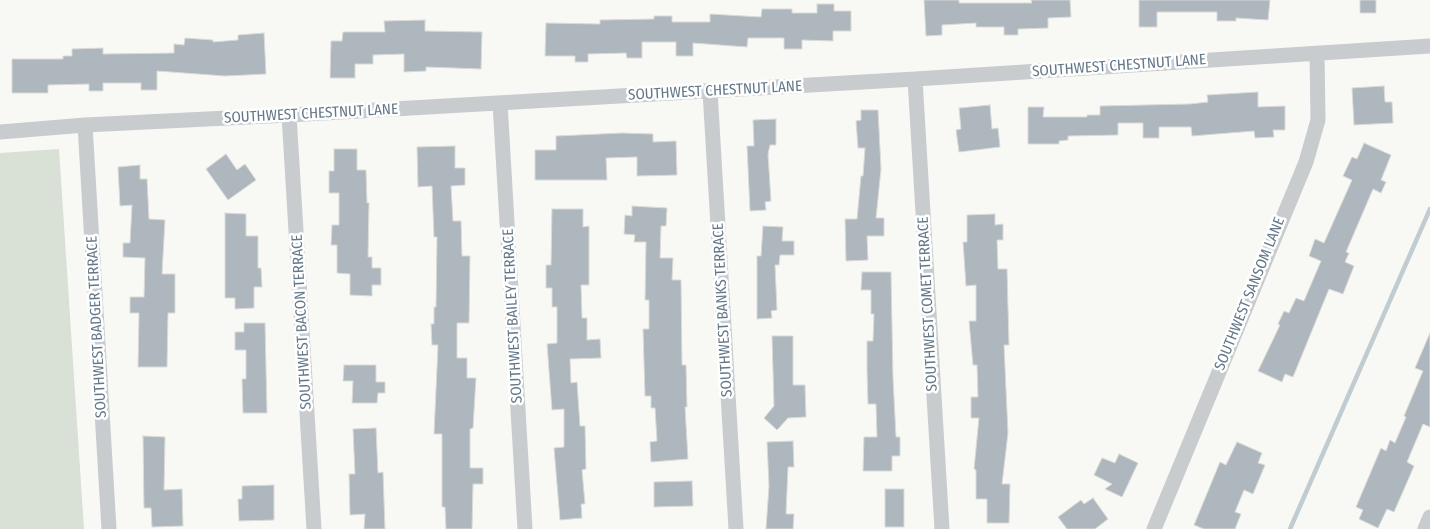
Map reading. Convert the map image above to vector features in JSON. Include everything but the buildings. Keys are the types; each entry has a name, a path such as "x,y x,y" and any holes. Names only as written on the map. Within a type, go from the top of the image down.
{"street":[{"name":"SOUTHWEST CHESTNUT LANE","path":"0,132 85,124 289,115 710,91 1430,46"},
{"name":"SOUTHWEST SANSOM LANE","path":"1154,529 1306,162 1318,120 1317,54"},
{"name":"SOUTHWEST COMET TERRACE","path":"915,79 942,529"},
{"name":"SOUTHWEST BANKS TERRACE","path":"710,91 736,529"},
{"name":"SOUTHWEST BAILEY TERRACE","path":"500,103 525,529"},
{"name":"SOUTHWEST BACON TERRACE","path":"289,115 314,529"},
{"name":"SOUTHWEST BADGER TERRACE","path":"85,124 109,529"}],"shaded area":[{"path":"59,149 84,529 0,529 0,153"}],"waterway":[{"path":"1290,529 1430,209"}]}
